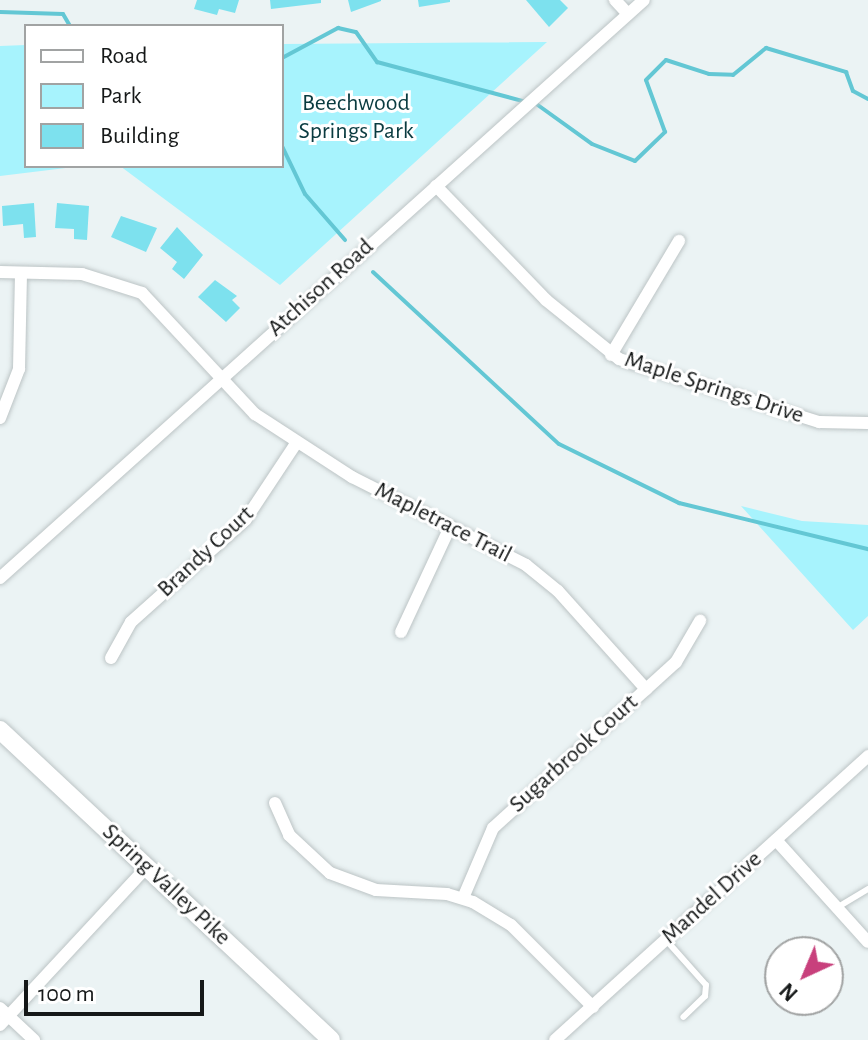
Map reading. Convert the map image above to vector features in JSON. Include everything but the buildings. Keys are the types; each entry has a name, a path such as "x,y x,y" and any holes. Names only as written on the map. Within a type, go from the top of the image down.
{"street":[{"path":"615,0 628,14"},
{"name":"Atchison Road","path":"0,578 644,0"},
{"name":"Maple Springs Drive","path":"436,186 525,280 611,355 665,378 819,422 868,423"},
{"path":"611,355 679,241"},
{"name":"Mapletrace Trail","path":"0,272 82,274 114,280 142,293 165,312 255,414 297,442 543,577 646,689"},
{"path":"0,418 19,369 21,273"},
{"name":"Brandy Court","path":"111,658 131,622 246,519 297,442"},
{"path":"401,632 450,527"},
{"name":"Sugarbrook Court","path":"463,898 493,828 686,650 700,621"},
{"name":"Spring Valley Pike","path":"0,730 331,1040"},
{"name":"Mandel Drive","path":"555,1040 868,756"},
{"path":"275,803 289,835 340,879 376,890 463,898 511,925 593,1007"},
{"path":"776,840 868,942"},
{"path":"34,1040 3,1016 147,867"}],"lane":[{"path":"837,908 868,889"},
{"path":"666,940 706,985 705,996 683,1017"}],"green space":[{"name":"Beechwood Springs Park","path":"547,42 280,285 123,168 284,168 284,44"},
{"path":"24,45 24,168 66,168 0,176 0,46"},
{"path":"741,506 802,521 868,525 868,616 853,630"}],"waterway":[{"path":"0,12 63,14 69,24"},
{"path":"284,57 338,28 356,32 377,62 526,102"},
{"path":"535,103 592,144 635,161 665,132 646,80 666,60 709,74 733,75 766,48 846,72 853,91 868,99"},
{"path":"284,150 305,194 345,240"},
{"path":"373,272 559,444 679,503 868,549"}]}
